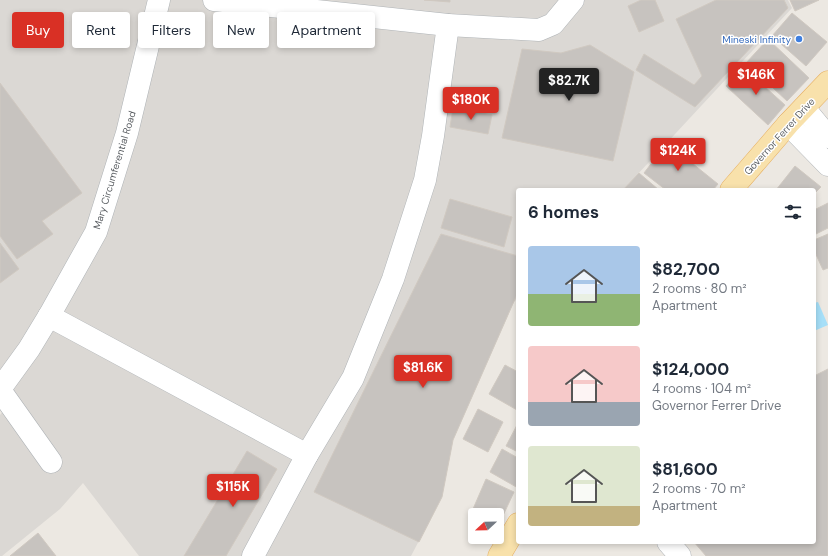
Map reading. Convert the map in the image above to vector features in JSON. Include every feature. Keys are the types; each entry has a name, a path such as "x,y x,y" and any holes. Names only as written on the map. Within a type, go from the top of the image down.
{"main road":[{"name":"Governor Ferrer Drive","path":"733,188 788,124 828,82"},
{"path":"499,556 516,527"}],"street":[{"name":"Mary Circumferential Road","path":"0,389 29,350 96,232 127,133 159,0"},
{"path":"214,0 448,25 539,30 553,24 573,0"},
{"path":"253,556 307,455 353,378 394,279 425,180 433,136 448,25"},
{"path":"804,108 828,137"},
{"path":"788,124 828,164"},
{"path":"49,316 307,455"},
{"path":"0,389 52,462"},
{"path":"670,544 680,556"}],"shaded area":[{"path":"0,0 788,0 792,8 625,188 516,188 516,300 453,440 442,497 411,556 139,556 83,483 60,509 2,556 0,556 0,415 17,395 0,373"}],"water":[{"path":"816,302 818,302 828,325 816,330"}],"building":[{"path":"424,0 450,0 450,2"},
{"path":"641,0 655,0 664,21 639,32 628,6"},
{"path":"716,0 784,0 788,8 695,107 636,70 644,54 694,85 702,76 676,19"},
{"path":"790,0 819,0 795,11"},
{"name":"Mineski Infinity","path":"792,13 827,42 806,66 772,36"},
{"path":"768,39 809,78 787,101 746,63"},
{"path":"590,45 634,72 613,161 502,138 522,49 561,53"},
{"path":"743,67 785,105 768,125 726,86"},
{"path":"0,83 82,193 42,221 53,234 17,259 0,236"},
{"path":"453,108 492,115 488,134 450,127"},
{"path":"667,143 718,184 715,188 663,188 644,173"},
{"path":"795,166 821,187 816,192 816,188 778,188"},
{"path":"639,173 657,188 625,188"},
{"path":"450,199 512,217 504,247 441,228"},
{"path":"828,203 828,228 816,234 816,209"},
{"path":"441,234 516,255 516,297 453,440 442,497 419,542 314,492"},
{"path":"828,234 828,268 823,270 816,254 816,239"},
{"path":"0,243 19,269 0,283"},
{"path":"505,365 516,371 516,409 489,394"},
{"path":"828,369 828,556 706,556 696,544 816,544 816,375"},
{"path":"478,409 503,422 488,452 463,439"},
{"path":"516,427 516,451 506,446"},
{"path":"502,449 516,457 516,487 490,472"},
{"path":"247,451 277,469 226,556 184,556"},
{"path":"486,479 514,492 504,513 504,508 473,508"},
{"path":"38,533 56,556 10,556"}],"place":[{"name":"Mineski Infinity","path":"799,39"}]}
